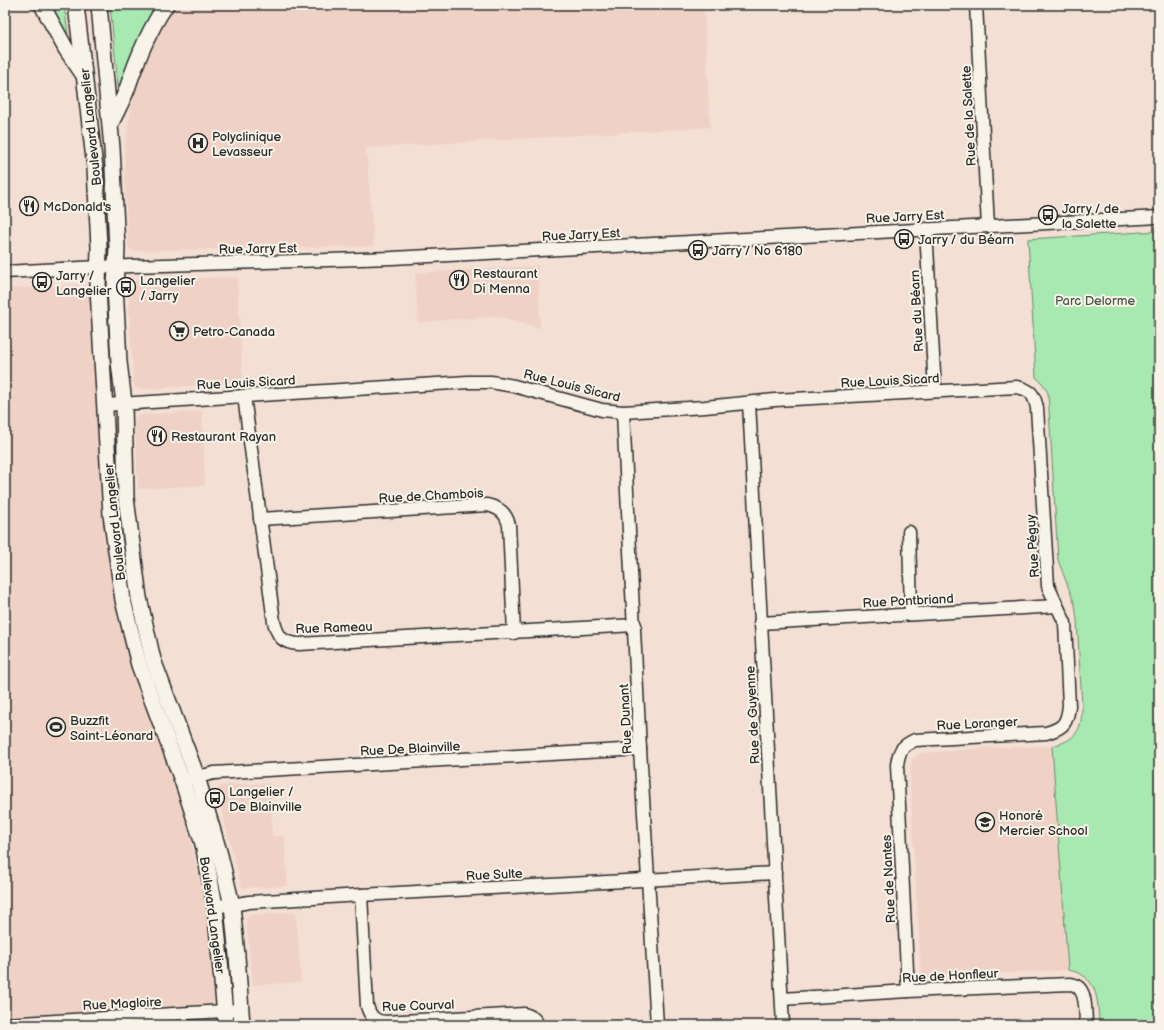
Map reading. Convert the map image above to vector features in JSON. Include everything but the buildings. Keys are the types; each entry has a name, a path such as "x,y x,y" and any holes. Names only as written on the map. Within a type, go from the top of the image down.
{"main road":[{"path":"42,5 66,49 84,74"},
{"name":"Boulevard Langelier","path":"76,5 95,168 100,267 98,289 111,514 123,600 139,665 190,778 220,855 232,905 242,1025"},
{"name":"Boulevard Langelier","path":"99,5 110,122 117,248 115,287 118,355 124,403 126,498 139,598 153,660 190,778 215,906 226,1018"},
{"path":"110,122 126,90 146,38 166,5"}],"street":[{"name":"Rue de la Salette","path":"976,5 988,226"},
{"name":"Rue Jarry Est","path":"5,272 117,266 392,258 1159,217"},
{"name":"Rue du Béarn","path":"926,229 935,391"},
{"name":"Rue Louis Sicard","path":"104,405 468,382 492,382 514,386 602,410 623,412 935,391 1017,387 1026,389 1032,393"},
{"name":"Rue Péguy","path":"1032,393 1037,408 1048,586 1064,622 1069,706 1068,719"},
{"name":"Rue Rameau","path":"244,396 274,622 277,632 282,639 290,643 514,633 634,625"},
{"name":"Rue de Guyenne","path":"749,403 783,1025"},
{"name":"Rue Dunant","path":"623,412 640,749 657,1025"},
{"name":"Rue de Chambois","path":"260,519 487,505 495,507 502,511 507,518 509,525 514,633"},
{"path":"909,532 911,614"},
{"name":"Rue Pontbriand","path":"760,622 1057,606"},
{"name":"Rue Loranger","path":"897,764 899,753 905,744 915,740 1046,733 1063,726 1068,719"},
{"name":"Rue De Blainville","path":"190,778 222,772 640,749"},
{"name":"Rue de Nantes","path":"897,764 908,991"},
{"name":"Rue Sulte","path":"215,906 249,902 361,895 775,874"},
{"name":"Rue Courval","path":"361,895 367,1006 369,1014 374,1019 379,1022 385,1022 524,1014 531,1016 538,1025"},
{"name":"Rue de Honfleur","path":"782,999 1065,983 1074,984 1080,989 1084,999 1086,1025"},
{"name":"Rue Magloire","path":"5,1024 226,1018 241,1010"}],"shaded area":[{"path":"176,5 704,5 710,127 366,148 374,246 131,251 128,246 125,174 125,150 129,120 135,91 146,60 162,26"},
{"path":"538,266 540,328 497,316 418,322 415,273"},
{"path":"237,277 243,383 139,389 135,387 133,383 128,285 130,282 134,280"},
{"path":"76,285 89,291 117,616 181,800 204,897 218,1025 5,1025 5,289"},
{"path":"202,411 205,485 138,489 136,417 139,415"},
{"name":"Honoré Mercier School","path":"1052,746 1068,970 924,977 921,971 910,773 913,758 922,753 985,748"},
{"path":"271,783 272,836 284,836 288,886 243,888 217,792 218,788 224,785"},
{"path":"296,912 301,982 253,985 246,920 247,917 250,915"}],"green space":[{"path":"49,5 64,5 68,34 66,35"},
{"path":"110,5 158,5 136,44 120,86 118,86"},
{"name":"Parc Delorme","path":"1159,231 1159,1025 1099,1025 1097,998 1091,983 1078,973 1068,970 1052,746 1067,741 1076,733 1081,722 1082,706 1075,605 1058,560 1048,393 1043,384 1036,377 1028,239"}],"place":[{"name":"Polyclinique Levasseur","path":"198,143"},
{"name":"McDonald's","path":"29,206"},
{"name":"Jarry / de la Salette","path":"1048,215"},
{"name":"Jarry / du Béarn","path":"904,239"},
{"name":"Jarry / No 6180","path":"698,250"},
{"name":"Restaurant Di Menna","path":"459,280"},
{"name":"Jarry / Langelier","path":"42,282"},
{"name":"Langelier / Jarry","path":"126,287"},
{"name":"Petro-Canada","path":"179,331"},
{"name":"Restaurant Rayan","path":"157,436"},
{"name":"Buzzfit Saint-Léonard","path":"56,727"},
{"name":"Langelier / De Blainville","path":"215,798"},
{"name":"Honoré Mercier School","path":"985,822"}]}
